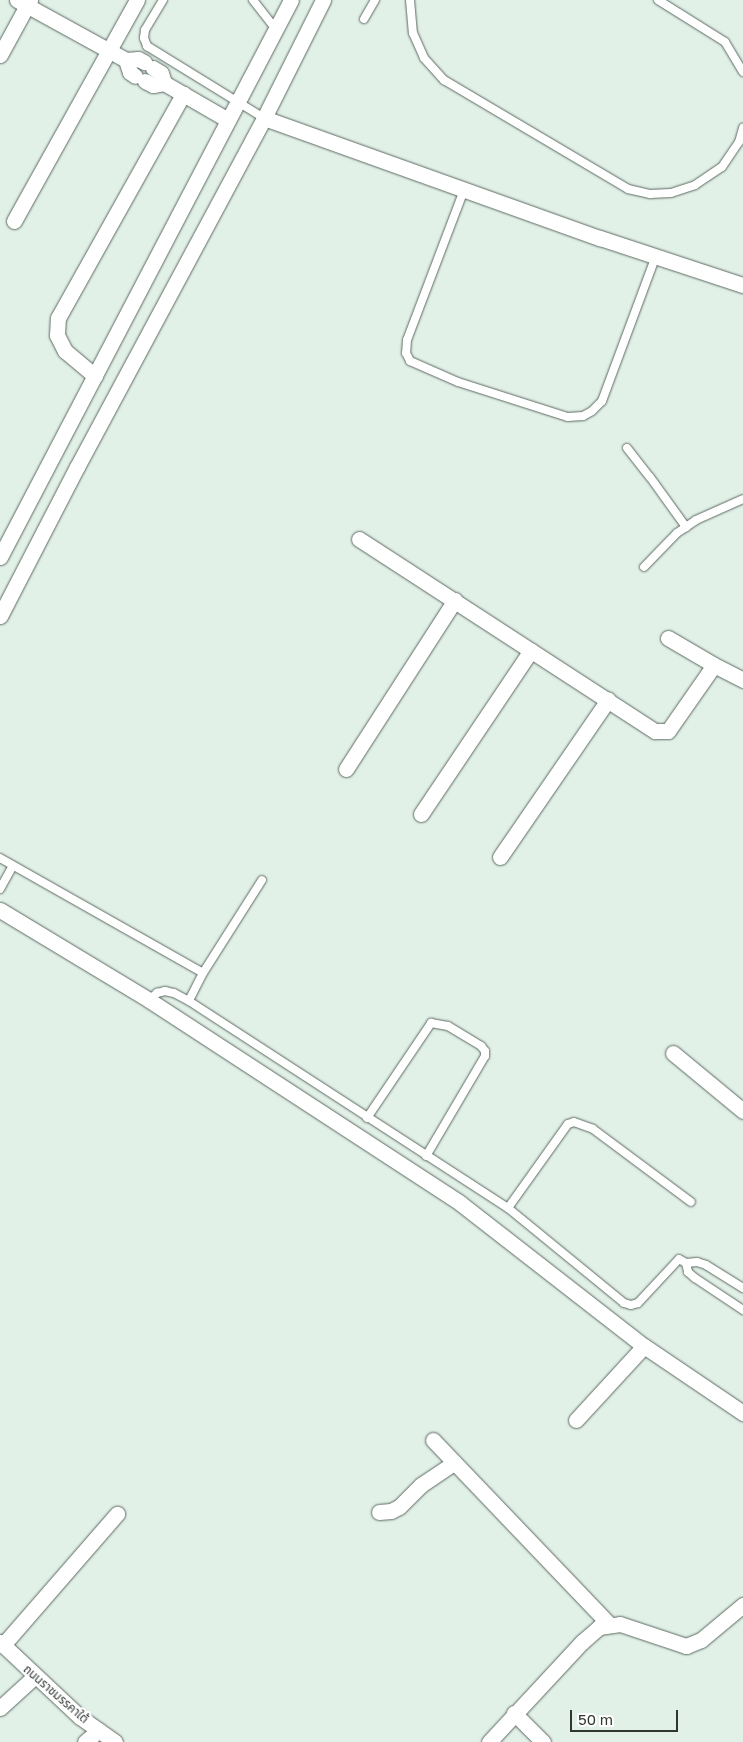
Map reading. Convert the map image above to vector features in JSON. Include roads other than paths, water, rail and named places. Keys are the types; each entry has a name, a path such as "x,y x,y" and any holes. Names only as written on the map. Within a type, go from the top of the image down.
{"street":[{"path":"14,221 137,0"},
{"path":"0,557 228,120 242,105 275,28 291,0"},
{"path":"0,616 323,0"},
{"path":"0,55 25,2 126,60 138,58 161,73 164,83 228,120"},
{"path":"126,60 130,72 140,79 153,86 164,83"},
{"path":"95,376 65,351 57,335 58,318 182,94"},
{"path":"262,117 464,190 743,285"},
{"path":"359,539 655,730 668,731 714,665"},
{"path":"346,769 454,600"},
{"path":"668,638 743,680"},
{"path":"421,814 531,650"},
{"path":"500,857 608,700"},
{"path":"0,910 149,1000 460,1203 644,1346 743,1414"},
{"path":"673,1053 743,1112"},
{"path":"576,1420 644,1346"},
{"path":"433,1440 609,1624"},
{"path":"378,1512 391,1511 399,1507 421,1485 454,1463"},
{"path":"1,1644 117,1514"},
{"path":"489,1742 514,1713 582,1642 599,1627 609,1624 620,1624 686,1646 701,1640 743,1605"},
{"name":"ถนนราชมรรคาใต้","path":"1,1644 80,1716 115,1742"},
{"path":"0,1708 35,1676"},
{"path":"514,1713 543,1742"},
{"path":"85,1742 99,1730"}],"lane":[{"path":"163,0 146,30 144,38 148,46 262,117"},
{"path":"254,0 275,28"},
{"path":"364,19 375,0"},
{"path":"410,0 413,33 424,58 444,80 628,189 650,194 671,193 695,185 722,167 739,142 743,128"},
{"path":"658,0 725,42 743,72"},
{"path":"464,190 407,340 406,353 410,361 458,382 568,417 583,416 592,411 602,401 656,256"},
{"path":"626,448 650,477 686,527"},
{"path":"644,567 676,533 743,499"},
{"path":"0,858 204,973"},
{"path":"0,889 13,866"},
{"path":"189,1001 204,973 262,880"},
{"path":"149,1000 157,992 165,991 174,992 189,1001 508,1208 624,1303 630,1305 638,1303 679,1259 686,1263 697,1262 706,1265 743,1288"},
{"path":"367,1118 431,1023 448,1026 481,1046 486,1051 485,1056 426,1156"},
{"path":"508,1208 568,1124 574,1122 593,1129 690,1202"},
{"path":"686,1263 688,1272 695,1278 743,1310"}]}
